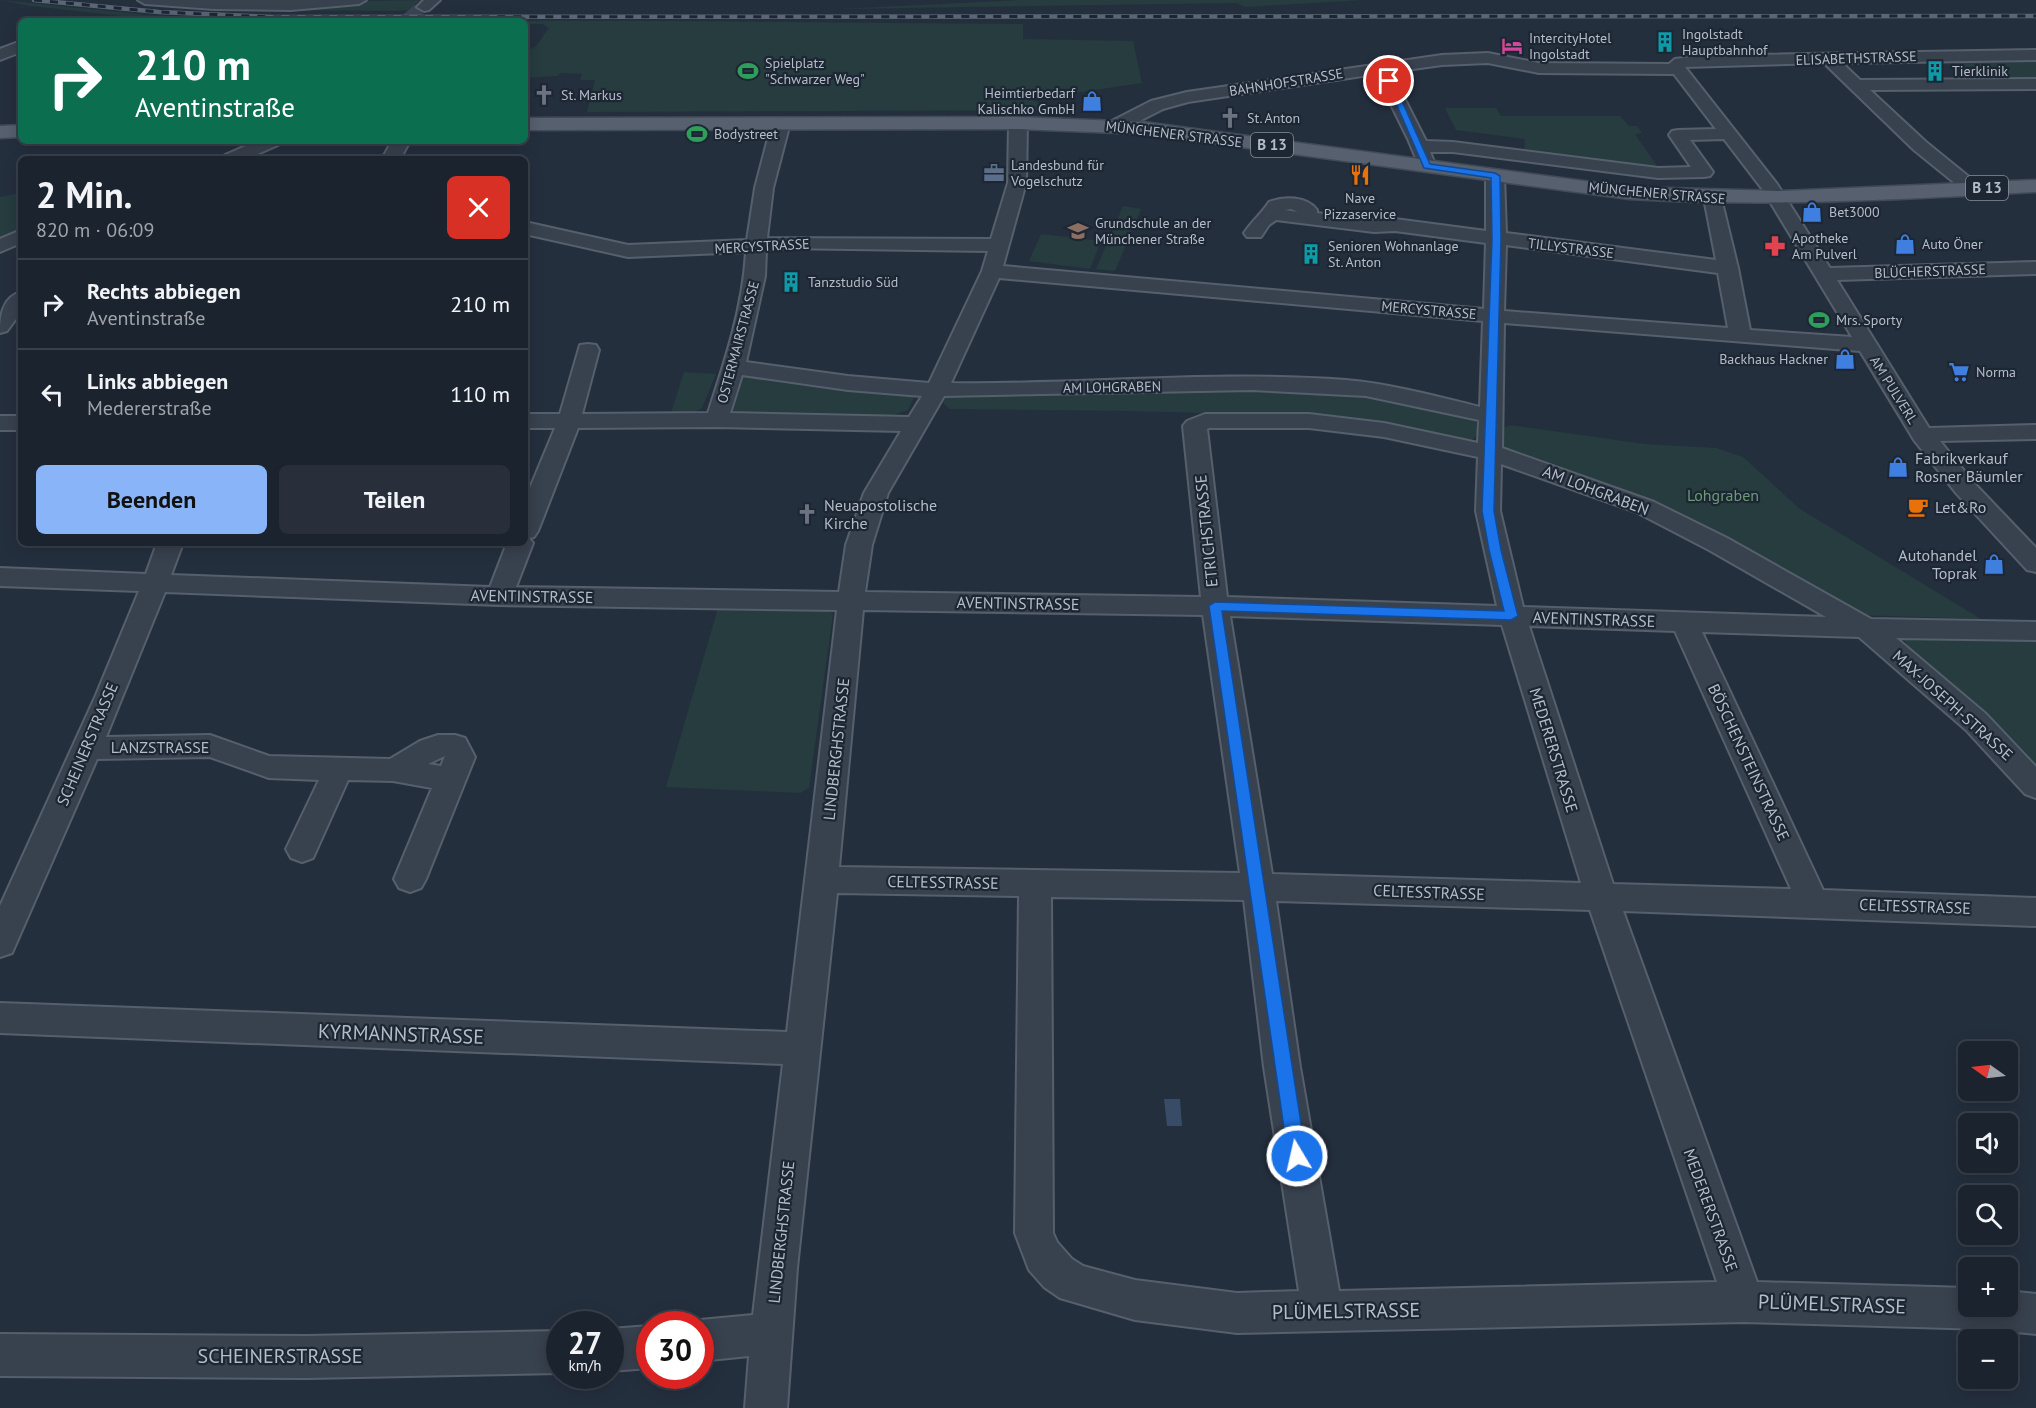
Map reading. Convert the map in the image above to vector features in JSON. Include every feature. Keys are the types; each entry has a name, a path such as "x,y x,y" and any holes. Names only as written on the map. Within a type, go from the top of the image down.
{"main road":[{"name":"MÜNCHENER STRASSE","path":"528,124 1018,123 1116,126 1629,193 1713,198 1776,198 2036,186"},
{"path":"0,132 18,131"}],"street":[{"path":"145,0 270,6 358,1"},
{"path":"0,40 18,45"},
{"path":"0,55 18,47"},
{"name":"ELISABETHSTRASSE","path":"1677,66 1698,61 1809,60 1826,57 2036,55"},
{"path":"1826,57 1920,146 1973,189"},
{"name":"BAHNHOFSTRASSE","path":"1116,126 1157,105 1170,102 1432,61 1484,58 1539,68 1677,66"},
{"path":"1677,66 1776,198"},
{"path":"1382,68 1427,166"},
{"path":"1856,85 2036,84"},
{"name":"OSTERMAIRSTRASSE","path":"717,420 734,367 755,276 764,188 781,123"},
{"name":"LINDBERGHSTRASSE","path":"766,1408 771,1334 801,1049 859,545 871,504 937,389 992,271 1017,183 1018,123"},
{"name":"MÜNCHENER STRASSE","path":"1419,146 1453,147 1556,166 1658,173 1704,172 1677,135 1730,134"},
{"path":"238,156 265,144"},
{"name":"MEDERERSTRASSE","path":"1495,176 1496,239 1488,511 1495,550 1511,616 1599,896 1744,1302"},
{"path":"1713,198 1740,334"},
{"name":"AM PULVERL","path":"1776,198 1922,435 1965,488 2036,564"},
{"name":"TILLYSTRASSE","path":"1254,233 1262,221 1275,212 1276,206 1281,203 1301,205 1308,210 1306,217 1374,226 1395,225 1728,268"},
{"name":"MERCYSTRASSE","path":"528,229 628,251 705,249 781,242 1001,245"},
{"path":"0,246 18,237"},
{"name":"BLÜCHERSTRASSE","path":"1823,274 2036,268"},
{"name":"MERCYSTRASSE","path":"992,271 1494,316 1866,345"},
{"path":"0,327 18,302"},
{"path":"528,524 569,421 588,350"},
{"name":"AM LOHGRABEN","path":"734,367 811,380 962,390 1235,383 1292,384 1350,388 1437,403 1490,416"},
{"path":"528,421 717,420 917,424"},
{"name":"AM LOHGRABEN","path":"1195,426 1205,421 1309,421 1346,424 1489,452 1645,507 1718,544 1866,628"},
{"path":"0,423 18,423"},
{"name":"ETRICHSTRASSE","path":"1195,426 1215,606 1258,887 1282,1067 1322,1311"},
{"path":"1922,435 2036,432"},
{"name":"SCHEINERSTRASSE","path":"0,943 86,748 156,583 169,546"},
{"path":"499,596 519,546"},
{"name":"AVENTINSTRASSE","path":"0,577 499,596 1215,606 1866,628 2036,631"},
{"name":"BÖSCHENSTEINSTRASSE","path":"1684,622 1813,903"},
{"name":"MAX-JOSEPH-STRASSE","path":"1866,628 1976,722 2036,786"},
{"name":"LANZSTRASSE","path":"86,748 210,746 229,750 269,767 393,770 451,779 410,879"},
{"path":"302,849 338,770"},
{"name":"CELTESSTRASSE","path":"822,880 1258,887 1599,896 2036,912"},
{"name":"PLÜMELSTRASSE","path":"1035,884 1034,1233 1042,1256 1058,1274 1074,1284 1135,1300 1237,1313 1744,1302 1984,1309 2036,1314"},
{"name":"KYRMANNSTRASSE","path":"0,1018 801,1049"},
{"path":"714,1340 771,1334"},
{"name":"SCHEINERSTRASSE","path":"0,1355 307,1357 546,1352"}],"green space":[{"path":"0,0 149,15 222,18 140,18 31,6"},
{"path":"421,0 408,10 397,11 253,10 327,7 368,1"},
{"path":"1021,0 1364,0 1245,7 1237,3 839,9"},
{"path":"528,21 1023,24 1023,39 1133,41 1142,83 1033,99 1049,110 587,112 595,80 580,80 582,74 561,73 557,76 528,78 528,50 536,46 549,28 543,24 528,24"},
{"path":"2036,57 2036,81 1974,81 1948,58"},
{"path":"1445,108 1496,108 1501,116 1620,116 1629,126 1637,126 1642,133 1635,134 1657,166 1524,153 1525,139 1456,130"},
{"path":"18,194 18,230 0,239 0,197"},
{"path":"1123,206 1141,209 1115,271 1096,269"},
{"path":"1041,234 1101,241 1090,269 1029,261"},
{"path":"684,372 716,374 702,408 692,413 671,413"},
{"path":"739,375 916,393 908,410 894,415 733,414 731,412"},
{"path":"1233,389 1316,390 1423,405 1475,419 1478,434 1472,440 1465,441 1318,416 950,409 943,403 946,397 970,395"},
{"name":"Lohgraben","path":"1510,425 1645,444 1716,448 1743,457 1800,509 1981,619 1857,615 1651,502 1497,449 1501,429"},
{"path":"718,608 826,609 833,614 809,788 800,793 666,787"},
{"path":"1902,637 2036,641 2036,769 2011,740 1916,658"}],"water":[{"path":"1164,1099 1180,1099 1182,1126 1167,1126"}],"tunnel":[{"path":"411,18 424,7"}],"railway":[{"path":"34,0 159,12 272,17 2036,16"}],"place":[{"name":"Ingolstadt Hauptbahnhof","path":"1665,42"},
{"name":"IntercityHotel Ingolstadt","path":"1512,46"},
{"name":"Spielplatz \"Schwarzer Weg\"","path":"748,71"},
{"name":"Tierklinik","path":"1935,71"},
{"name":"St. Markus","path":"544,95"},
{"name":"Heimtierbedarf Kalischko GmbH","path":"1092,101"},
{"name":"St. Anton","path":"1230,118"},
{"name":"Bodystreet","path":"697,134"},
{"name":"Landesbund für Vogelschutz","path":"994,173"},
{"name":"Nave Pizzaservice","path":"1360,175"},
{"name":"Bet3000","path":"1812,212"},
{"name":"Grundschule an der Münchener Straße","path":"1078,231"},
{"name":"Auto Öner","path":"1905,244"},
{"name":"Apotheke Am Pulverl","path":"1775,246"},
{"name":"Senioren Wohnanlage St. Anton","path":"1311,254"},
{"name":"Tanzstudio Süd","path":"791,282"},
{"name":"Mrs. Sporty","path":"1819,320"},
{"name":"Backhaus Hackner","path":"1845,359"},
{"name":"Norma","path":"1959,372"},
{"name":"Fabrikverkauf Rosner Bäumler","path":"1898,467"},
{"name":"Let&Ro","path":"1918,507"},
{"name":"Neuapostolische Kirche","path":"807,514"},
{"name":"Autohandel Toprak","path":"1994,564"}],"route":[{"path":"1297,1156 1215,606 1511,616 1488,511 1496,239 1495,176 1427,166 1417,139 1389,81"}]}
